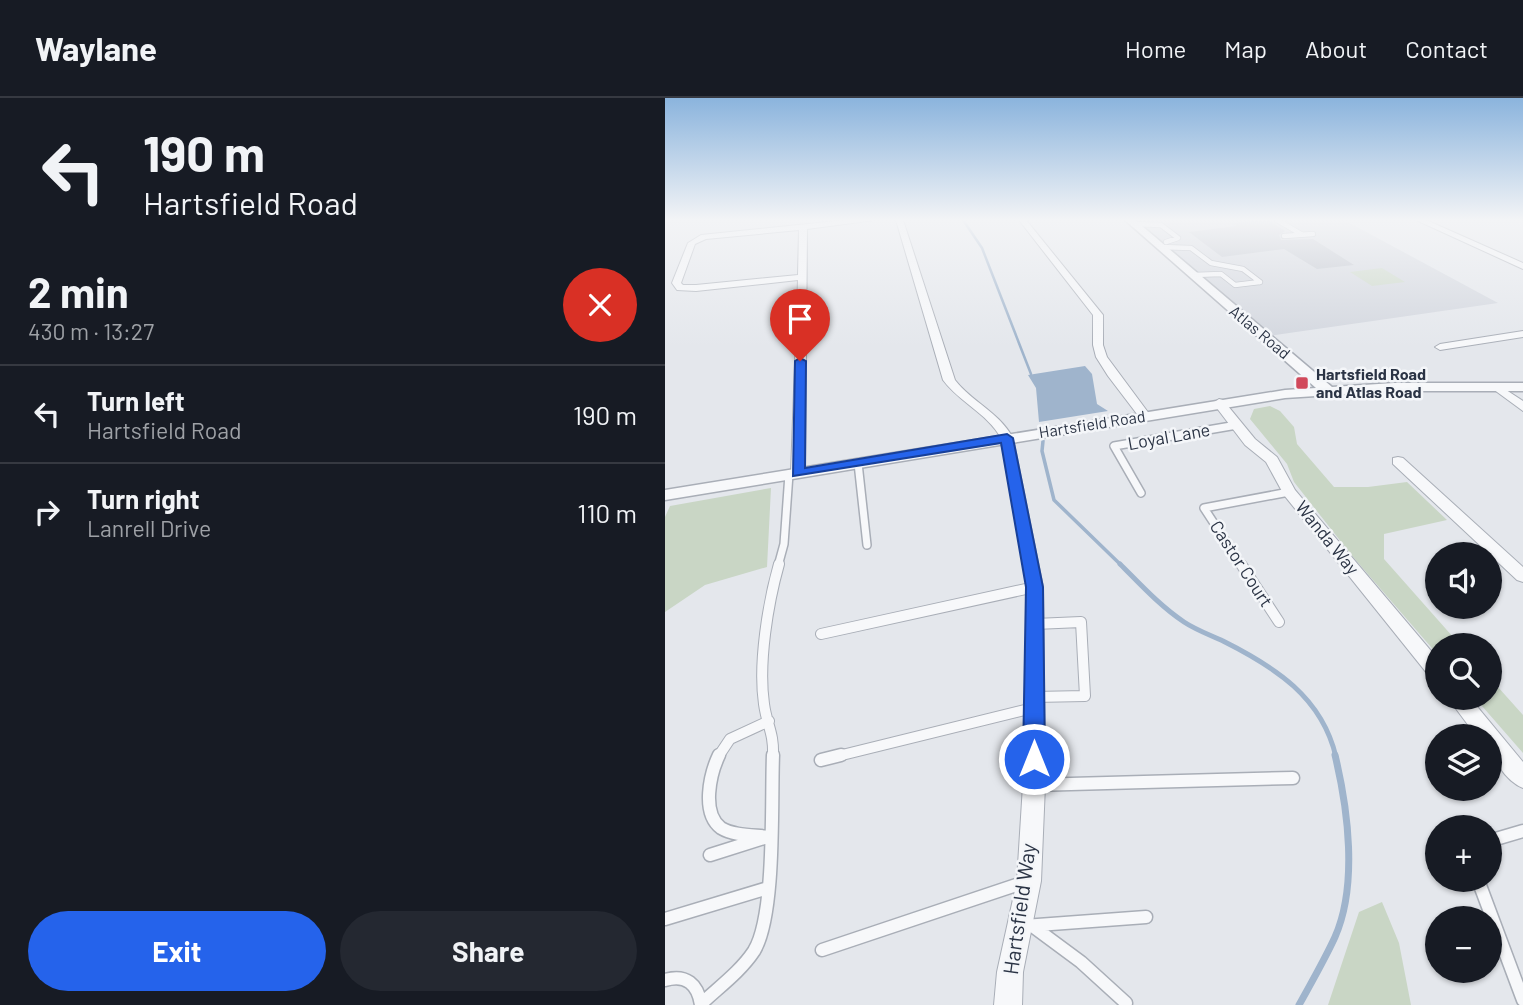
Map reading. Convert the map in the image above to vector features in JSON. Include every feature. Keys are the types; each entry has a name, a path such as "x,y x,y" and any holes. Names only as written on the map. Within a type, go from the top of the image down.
{"street":[{"path":"684,262 676,283 680,288 802,277"},
{"path":"793,474 802,262"},
{"path":"912,262 949,380 961,395 995,417 1007,438"},
{"path":"1056,262 1098,315 1101,326 1098,339 1101,354 1144,415"},
{"name":"Atlas Road","path":"1178,262 1327,390"},
{"path":"1440,347 1523,334"},
{"path":"1497,387 1523,407"},
{"name":"Hartsfield Road","path":"665,495 1219,403 1327,390 1523,387"},
{"name":"Wanda Way","path":"1219,403 1250,442 1272,460 1289,492 1425,657"},
{"name":"Hartsfield Way","path":"1007,438 1035,587 1034,785 1029,881 1025,926 1010,972 1008,1005"},
{"path":"1398,461 1523,576"},
{"path":"1468,710 1523,778"}],"lane":[{"path":"1193,275 1221,274 1235,285 1260,282 1243,269 1210,262"},
{"name":"Loyal Lane","path":"1141,493 1114,446 1237,425"},
{"path":"858,463 867,545"},
{"path":"701,1004 740,969 755,949 767,918 774,736 764,705 763,678 768,613 784,544 793,474"},
{"name":"Castor Court","path":"1279,622 1204,508 1289,492"},
{"path":"821,634 1035,587"},
{"path":"821,760 1034,702 1085,696 1081,622 1035,624"},
{"path":"769,721 742,732 719,751 714,763 709,807 712,818 720,827 737,833 770,837"},
{"path":"1034,785 1293,778"},
{"path":"1502,837 1523,831"},
{"path":"710,855 770,837"},
{"path":"822,950 1029,881"},
{"path":"665,919 768,888"},
{"path":"1482,892 1523,1000"},
{"path":"1025,926 1146,917"},
{"path":"1025,926 1081,962 1126,1003"},
{"path":"665,980 683,978 693,982 699,991 701,1004"}],"shaded area":[{"path":"1186,262 1423,262 1498,303 1269,336"}],"green space":[{"path":"1382,268 1405,282 1372,286 1350,272"},
{"path":"1270,406 1280,411 1294,427 1297,444 1334,487 1368,487 1407,482 1447,520 1384,534 1384,559 1425,605 1425,619 1437,619 1449,633 1425,633 1425,640 1353,557 1294,482 1287,464 1250,419 1254,409"},
{"path":"771,488 767,567 705,585 665,612 665,517 670,506"},
{"path":"1502,692 1523,715 1523,753 1502,729 1502,724 1498,724 1485,710 1502,710"},
{"path":"1382,902 1399,943 1411,1005 1328,1005 1359,912"}],"water":[{"path":"1085,366 1092,374 1097,404 1108,411 1039,422 1036,388 1028,375"}],"building":[{"path":"1306,262 1350,262 1354,265 1317,269"}],"waterway":[{"path":"988,262 1031,374"},
{"path":"1043,441 1042,451 1054,500 1122,566"},
{"path":"1122,566 1175,616 1261,662 1294,686 1320,717 1336,757"},
{"path":"1299,1005 1335,937 1347,894 1347,823 1335,755"}],"place":[{"name":"Hartsfield Road and Atlas Road","path":"1302,383"}],"route":[{"path":"800,361 798,473 1007,438 1035,587 1034,759"}]}
